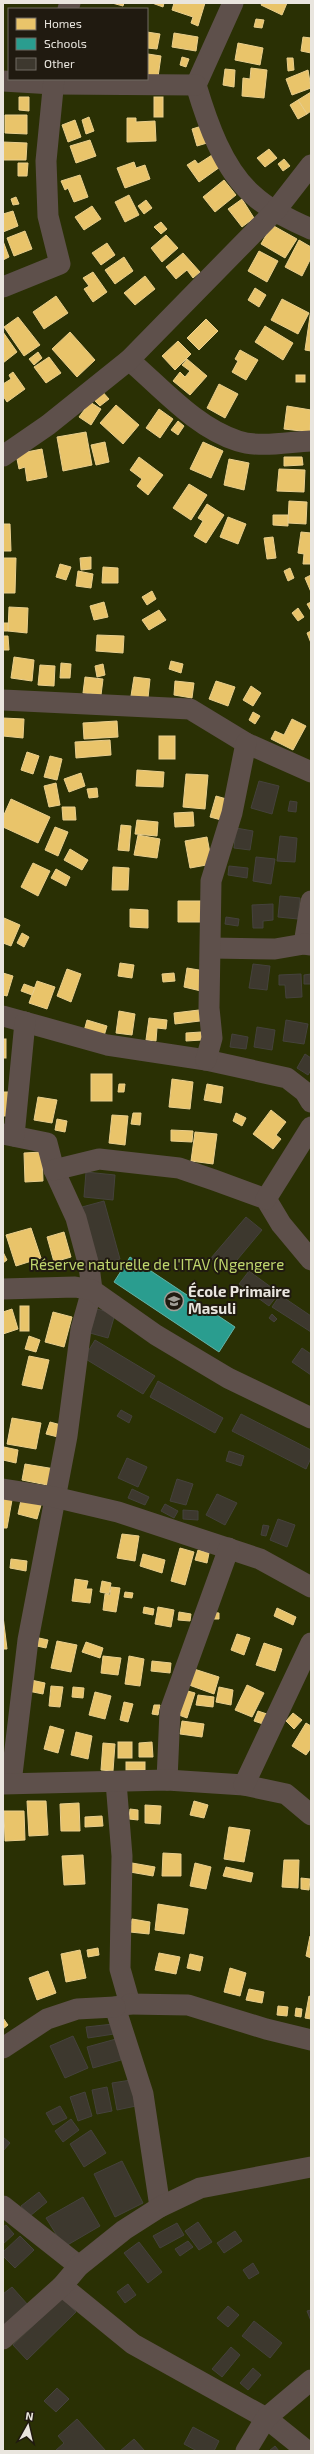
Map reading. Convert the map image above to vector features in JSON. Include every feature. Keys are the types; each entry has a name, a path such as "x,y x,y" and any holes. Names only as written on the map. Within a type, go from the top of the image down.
{"street":[{"path":"233,3 196,85 211,133 232,169 253,195 276,210 311,229"},
{"path":"3,81 196,85"},
{"path":"3,287 60,264 48,216 46,161 54,81"},
{"path":"3,456 48,425 129,360 276,210 311,165"},
{"path":"129,360 201,423 239,442 264,444 311,441"},
{"path":"3,700 190,709 246,743 311,772"},
{"path":"206,1060 212,1038 209,1008 211,881 232,813 246,743"},
{"path":"211,948 275,949 307,945 311,900"},
{"path":"3,1016 107,1045 206,1060 287,1078 305,1092 311,1102"},
{"path":"26,1022 8,1135 47,1143 54,1170 76,1218 89,1266 92,1290 81,1329 67,1436 54,1497 28,1640 7,1784 167,1780 244,1785 286,1794 311,1816"},
{"path":"266,1199 311,1127"},
{"path":"54,1170 99,1159 179,1168 266,1199 281,1224 311,1260"},
{"path":"3,1289 75,1287 92,1290 156,1335 228,1378 311,1418"},
{"path":"3,1489 54,1497 118,1512 260,1559 311,1587"},
{"path":"167,1780 170,1711 229,1548"},
{"path":"244,1785 311,1643"},
{"path":"116,1782 122,1856 120,1969 122,2005 143,2094 160,2207"},
{"path":"3,2048 47,2019 77,2009 122,2005 188,2005 266,2029 311,2040"},
{"path":"3,2339 62,2286 79,2266 124,2230 160,2207 200,2188 311,2167"},
{"path":"3,2206 79,2266"},
{"path":"62,2286 133,2344 266,2418 307,2451"},
{"path":"246,2451 266,2418 311,2380"}],"green space":[{"name":"Réserve naturelle de l'ITAV (Ngengere","path":"3,3 311,3 311,2451 3,2451"}],"building: Homes":[{"path":"112,3 124,3 123,6"},
{"path":"152,3 164,3 163,7"},
{"path":"174,3 205,3 198,26 191,23 193,17 172,10"},
{"path":"262,3 287,3 282,15 261,5"},
{"path":"256,19 264,20 262,28 254,27"},
{"path":"148,32 160,34 157,49 148,48"},
{"path":"174,33 198,37 196,51 172,47"},
{"path":"303,37 311,38 311,53 301,51"},
{"path":"238,43 263,48 260,65 235,60"},
{"path":"148,54 161,56 158,77 148,75"},
{"path":"182,57 189,59 186,67 180,65"},
{"path":"287,58 293,58 294,70 288,71"},
{"path":"251,68 267,70 264,98 242,96 243,78 250,79"},
{"path":"225,69 235,70 234,87 223,85"},
{"path":"308,70 311,88 292,95 286,79"},
{"path":"311,92 311,111 307,114 298,100"},
{"path":"19,97 29,97 29,111 19,110"},
{"path":"154,97 163,97 163,117 154,117"},
{"path":"298,100 307,114 298,119 290,105"},
{"path":"5,115 27,115 27,134 5,133"},
{"path":"89,117 94,131 86,134 82,120"},
{"path":"127,118 136,118 136,122 155,121 156,141 127,142"},
{"path":"75,120 81,137 68,142 62,125"},
{"path":"202,126 207,143 197,146 192,129"},
{"path":"90,140 96,156 76,163 70,146"},
{"path":"3,142 27,143 26,160 3,160"},
{"path":"269,149 277,158 265,167 257,158"},
{"path":"212,155 220,167 199,182 187,165 195,160 198,164"},
{"path":"284,159 290,166 283,171 278,164"},
{"path":"134,162 136,168 145,165 150,179 125,188 117,168"},
{"path":"18,163 28,163 27,176 18,176"},
{"path":"80,175 88,197 74,202 68,188 65,190 61,181"},
{"path":"224,180 236,195 215,212 203,197"},
{"path":"129,195 139,215 125,222 115,202"},
{"path":"16,197 19,204 13,205 11,199"},
{"path":"242,199 254,218 242,227 228,209"},
{"path":"146,200 152,208 144,214 138,206"},
{"path":"92,206 101,219 84,230 75,217"},
{"path":"13,211 18,226 3,232 3,214"},
{"path":"161,222 167,229 161,234 154,227"},
{"path":"272,225 297,239 285,258 261,244"},
{"path":"25,231 32,249 14,256 7,238"},
{"path":"166,235 178,248 162,262 151,248"},
{"path":"299,240 311,247 311,258 302,276 285,267"},
{"path":"3,241 9,257 3,260"},
{"path":"107,243 115,255 101,265 92,253"},
{"path":"259,251 278,261 267,282 248,271"},
{"path":"183,253 200,272 193,278 187,270 176,279 166,267"},
{"path":"124,257 133,271 115,284 105,270"},
{"path":"93,272 107,292 93,302 84,289 89,286 83,278"},
{"path":"145,276 155,289 135,305 124,293"},
{"path":"255,288 266,295 259,307 248,300"},
{"path":"56,296 68,313 44,329 33,312"},
{"path":"282,299 309,313 298,334 271,320"},
{"path":"311,309 311,351 305,350"},
{"path":"18,317 40,345 24,356 4,327"},
{"path":"206,319 218,331 199,350 187,338"},
{"path":"265,326 293,343 283,360 255,342"},
{"path":"3,332 17,352 3,363"},
{"path":"70,332 95,360 77,377 52,349"},
{"path":"178,341 191,354 175,370 162,356"},
{"path":"240,350 258,360 246,380 232,372 238,361 235,359"},
{"path":"38,352 42,358 34,365 29,359"},
{"path":"49,357 61,373 46,383 34,367"},
{"path":"187,359 207,376 190,395 173,381 180,372 185,377 190,371 182,365"},
{"path":"13,372 25,389 7,402 3,396 3,384 11,379 9,375"},
{"path":"296,375 305,375 305,382 296,382"},
{"path":"219,384 238,394 225,418 207,408"},
{"path":"100,389 109,399 100,406 91,397"},
{"path":"90,402 101,409 91,425 79,417"},
{"path":"116,405 139,425 123,444 100,423"},
{"path":"287,406 311,410 310,432 284,429"},
{"path":"159,409 173,419 160,438 146,428"},
{"path":"178,421 184,426 178,435 171,430"},
{"path":"86,432 92,465 63,471 57,437"},
{"path":"105,442 109,462 96,465 91,445"},
{"path":"203,442 223,451 211,478 190,469"},
{"path":"42,449 47,477 27,481 25,467 19,469 16,454"},
{"path":"139,457 163,475 148,495 137,486 142,479 130,470"},
{"path":"284,457 302,457 303,465 284,466"},
{"path":"229,459 249,463 244,490 224,485"},
{"path":"279,469 305,470 304,492 277,491"},
{"path":"189,484 207,495 191,520 173,508"},
{"path":"289,501 307,502 306,524 288,523"},
{"path":"207,504 224,515 206,543 194,536 203,521 198,518"},
{"path":"273,515 288,515 288,526 273,525"},
{"path":"228,517 246,524 238,544 220,537"},
{"path":"3,524 10,524 11,551 3,551"},
{"path":"301,532 311,533 311,564 303,564 304,554 298,553"},
{"path":"273,537 276,558 267,559 264,538"},
{"path":"91,557 91,569 81,570 80,558"},
{"path":"3,558 16,558 15,593 3,593"},
{"path":"60,564 71,567 66,580 56,577"},
{"path":"103,567 118,568 118,583 102,583"},
{"path":"290,568 294,578 288,581 284,571"},
{"path":"78,571 93,574 91,588 76,586"},
{"path":"311,575 311,592 305,578"},
{"path":"152,591 156,599 147,605 142,597"},
{"path":"104,602 108,617 94,620 90,606"},
{"path":"311,602 311,611 307,604"},
{"path":"9,607 28,608 27,633 8,631"},
{"path":"298,608 304,617 298,621 292,613"},
{"path":"159,610 166,620 149,630 142,620"},
{"path":"3,623 8,623 8,631 3,631"},
{"path":"311,631 311,643 307,633"},
{"path":"97,635 124,636 123,653 96,651"},
{"path":"3,636 8,636 9,650 3,650"},
{"path":"14,657 34,660 32,681 11,678"},
{"path":"171,661 183,664 181,673 169,669"},
{"path":"61,663 71,664 70,678 60,678"},
{"path":"103,664 105,675 97,677 95,666"},
{"path":"40,665 55,666 54,686 38,685"},
{"path":"85,677 103,679 101,695 83,693"},
{"path":"134,677 150,679 148,698 131,696"},
{"path":"175,681 194,683 192,698 174,695"},
{"path":"216,681 235,687 228,706 209,699"},
{"path":"251,686 261,693 253,706 243,700"},
{"path":"253,712 260,716 255,724 249,720"},
{"path":"3,718 24,719 23,738 3,736"},
{"path":"292,719 306,726 293,750 271,739 275,731 284,735"},
{"path":"117,721 118,737 84,739 83,723"},
{"path":"159,736 175,736 175,759 159,759"},
{"path":"110,740 111,755 76,758 75,742"},
{"path":"27,752 39,756 33,774 21,770"},
{"path":"50,756 62,759 57,780 44,777"},
{"path":"137,770 164,772 163,787 136,786"},
{"path":"81,773 85,786 69,792 64,779"},
{"path":"186,774 208,775 205,809 183,807"},
{"path":"56,783 60,805 49,807 44,786"},
{"path":"97,788 98,797 89,798 87,789"},
{"path":"216,796 230,800 225,821 210,817"},
{"path":"11,799 50,817 38,843 3,827 3,817"},
{"path":"62,807 75,807 76,820 63,820"},
{"path":"193,812 194,826 175,827 174,813"},
{"path":"137,820 158,822 157,836 135,834"},
{"path":"121,825 131,826 129,851 118,850"},
{"path":"55,827 68,832 58,856 45,850"},
{"path":"138,835 160,839 157,858 134,855"},
{"path":"207,837 212,864 190,868 185,841"},
{"path":"70,849 88,860 82,870 64,860"},
{"path":"33,863 50,871 38,896 21,887"},
{"path":"113,867 129,868 128,890 112,890"},
{"path":"56,869 70,877 66,886 51,878"},
{"path":"178,901 203,901 204,922 178,922"},
{"path":"130,909 148,910 148,928 130,927"},
{"path":"4,918 20,925 11,946 3,943"},
{"path":"22,933 29,937 24,947 17,943"},
{"path":"120,963 134,965 132,978 118,976"},
{"path":"187,968 205,971 201,991 184,987"},
{"path":"67,969 81,974 71,1002 57,996"},
{"path":"3,973 13,976 7,996 3,995"},
{"path":"174,973 175,981 163,982 162,974"},
{"path":"37,981 55,987 47,1009 29,1003"},
{"path":"24,984 35,988 32,995 21,991"},
{"path":"199,1010 200,1021 175,1024 174,1013"},
{"path":"119,1011 135,1014 132,1035 116,1033"},
{"path":"149,1018 167,1020 166,1029 157,1028 156,1041 146,1040"},
{"path":"87,1020 107,1026 104,1036 84,1031"},
{"path":"201,1032 202,1040 186,1041 186,1033"},
{"path":"3,1039 6,1039 6,1058 3,1058"},
{"path":"91,1074 112,1074 112,1101 91,1101"},
{"path":"172,1079 193,1082 190,1109 169,1107"},
{"path":"119,1084 125,1084 124,1092 118,1092"},
{"path":"207,1084 223,1087 221,1103 204,1100"},
{"path":"3,1092 8,1092 7,1116 3,1116"},
{"path":"38,1097 57,1100 52,1123 34,1120"},
{"path":"271,1110 286,1122 276,1135 281,1139 273,1149 253,1134"},
{"path":"133,1113 141,1113 140,1125 131,1124"},
{"path":"236,1113 246,1118 242,1126 233,1121"},
{"path":"112,1115 128,1116 125,1145 109,1143"},
{"path":"57,1119 67,1121 65,1132 55,1130"},
{"path":"171,1130 193,1131 192,1142 171,1141"},
{"path":"195,1132 217,1134 213,1164 191,1161"},
{"path":"42,1152 43,1181 25,1182 24,1153"},
{"path":"31,1228 41,1258 16,1266 6,1235"},
{"path":"64,1232 71,1257 54,1262 47,1237"},
{"path":"3,1252 7,1260 3,1263"},
{"path":"20,1306 29,1306 29,1331 20,1331"},
{"path":"12,1309 18,1329 3,1334 3,1312"},
{"path":"53,1312 72,1317 64,1347 45,1342"},
{"path":"29,1336 40,1340 36,1352 25,1349"},
{"path":"29,1356 49,1360 42,1389 22,1385"},
{"path":"12,1418 41,1423 36,1449 7,1444"},
{"path":"50,1422 61,1425 58,1437 46,1434"},
{"path":"4,1447 18,1450 16,1463 3,1460"},
{"path":"25,1464 55,1469 52,1486 22,1480"},
{"path":"3,1499 12,1500 7,1528 3,1528"},
{"path":"21,1500 41,1505 37,1519 18,1514"},
{"path":"122,1534 139,1536 135,1561 117,1558"},
{"path":"180,1548 194,1552 185,1585 171,1581"},
{"path":"198,1550 209,1553 207,1563 195,1560"},
{"path":"143,1554 165,1560 162,1573 140,1566"},
{"path":"11,1559 27,1561 26,1571 10,1568"},
{"path":"75,1579 88,1581 86,1589 92,1589 90,1603 72,1601"},
{"path":"102,1581 111,1583 109,1594 100,1592"},
{"path":"111,1587 120,1588 116,1612 103,1610 105,1594 110,1595"},
{"path":"125,1592 133,1593 132,1598 124,1597"},
{"path":"144,1607 154,1609 153,1615 143,1613"},
{"path":"158,1607 174,1610 171,1627 155,1624"},
{"path":"277,1608 296,1617 293,1625 274,1616"},
{"path":"179,1612 191,1614 190,1621 178,1620"},
{"path":"209,1612 219,1613 219,1619 209,1619"},
{"path":"3,1616 7,1649 3,1649"},
{"path":"237,1634 250,1638 244,1655 231,1650"},
{"path":"39,1638 48,1640 46,1648 37,1646"},
{"path":"57,1641 77,1645 71,1672 51,1668"},
{"path":"86,1642 103,1648 100,1658 82,1652"},
{"path":"264,1643 282,1649 275,1671 256,1665"},
{"path":"103,1656 121,1658 118,1675 101,1673"},
{"path":"129,1656 144,1659 140,1686 125,1684"},
{"path":"152,1661 171,1663 170,1673 151,1671"},
{"path":"194,1669 219,1677 214,1694 189,1685"},
{"path":"31,1680 45,1683 43,1694 28,1691"},
{"path":"247,1685 264,1693 252,1717 235,1710"},
{"path":"51,1686 63,1687 60,1707 49,1706"},
{"path":"73,1687 84,1688 83,1698 72,1697"},
{"path":"219,1687 233,1690 231,1705 216,1702"},
{"path":"184,1690 195,1693 187,1718 176,1714"},
{"path":"95,1692 111,1696 105,1719 89,1715"},
{"path":"198,1695 214,1697 213,1707 196,1705"},
{"path":"124,1702 133,1704 128,1722 120,1720"},
{"path":"154,1705 160,1705 158,1715 152,1714"},
{"path":"258,1711 267,1714 263,1724 254,1721"},
{"path":"293,1713 302,1720 294,1729 286,1721"},
{"path":"182,1721 204,1724 202,1737 180,1734"},
{"path":"306,1723 311,1726 311,1748 306,1755 292,1746"},
{"path":"50,1726 64,1730 58,1753 44,1749"},
{"path":"76,1732 92,1736 88,1759 71,1755"},
{"path":"118,1742 132,1742 132,1758 118,1758"},
{"path":"152,1742 153,1757 139,1757 139,1743"},
{"path":"103,1743 115,1744 113,1771 101,1770"},
{"path":"126,1762 145,1762 145,1770 126,1770"},
{"path":"27,1801 46,1801 48,1835 29,1836"},
{"path":"194,1801 208,1805 204,1818 190,1815"},
{"path":"79,1803 80,1831 61,1831 60,1804"},
{"path":"145,1805 161,1806 160,1824 145,1823"},
{"path":"130,1809 138,1810 138,1820 129,1819"},
{"path":"4,1811 24,1811 25,1840 5,1841"},
{"path":"102,1816 103,1826 85,1827 85,1817"},
{"path":"229,1827 250,1830 244,1862 224,1859"},
{"path":"163,1853 181,1854 181,1876 162,1876"},
{"path":"83,1855 85,1884 64,1885 62,1856"},
{"path":"284,1860 299,1860 298,1888 282,1887"},
{"path":"132,1863 155,1867 153,1876 130,1872"},
{"path":"195,1863 211,1867 206,1889 190,1886"},
{"path":"226,1867 253,1873 251,1882 223,1876"},
{"path":"301,1878 310,1879 309,1890 301,1889"},
{"path":"158,1904 188,1909 184,1934 155,1930"},
{"path":"132,1919 150,1922 149,1934 130,1932"},
{"path":"311,1936 311,1958 306,1956"},
{"path":"98,1948 99,1955 88,1957 87,1950"},
{"path":"80,1950 86,1978 66,1982 61,1954"},
{"path":"159,1953 180,1957 176,1974 155,1970"},
{"path":"190,1954 203,1957 200,1971 187,1968"},
{"path":"230,1968 246,1973 240,1996 224,1992"},
{"path":"48,1971 56,1993 37,2000 29,1978"},
{"path":"249,1989 264,1992 262,2003 246,2000"},
{"path":"309,1996 311,1997 311,2019 305,2018"},
{"path":"278,2006 288,2007 287,2016 277,2015"},
{"path":"296,2008 302,2009 301,2017 295,2016"},
{"path":"3,2018 8,2025 3,2029"}],"building: Schools":[{"path":"130,1257 235,1327 219,1352 114,1282"}],"building: Other":[{"path":"259,781 279,786 272,814 251,808"},
{"path":"290,801 297,802 296,812 288,811"},
{"path":"236,828 253,831 250,850 234,848"},
{"path":"280,836 297,838 295,862 277,861"},
{"path":"256,857 275,859 271,884 253,881"},
{"path":"229,866 248,868 247,878 228,875"},
{"path":"280,896 300,898 298,919 278,917"},
{"path":"273,904 273,920 263,921 263,928 253,928 252,905"},
{"path":"226,917 239,919 238,926 225,924"},
{"path":"253,964 270,966 267,990 249,988"},
{"path":"301,974 302,997 286,998 285,985 279,985 279,975"},
{"path":"311,974 311,984 304,984 304,975"},
{"path":"286,1020 308,1024 304,1044 283,1041"},
{"path":"257,1027 275,1030 272,1050 254,1047"},
{"path":"232,1034 248,1037 246,1049 230,1047"},
{"path":"305,1054 311,1058 311,1070 308,1075 297,1068"},
{"path":"86,1172 115,1175 113,1200 84,1197"},
{"path":"104,1201 120,1259 99,1265 82,1207"},
{"path":"246,1217 262,1230 227,1272 211,1258"},
{"path":"249,1271 279,1293 269,1306 239,1284"},
{"path":"280,1295 311,1316 311,1332 272,1307"},
{"path":"97,1309 115,1314 108,1338 90,1333"},
{"path":"272,1314 277,1319 274,1322 269,1318"},
{"path":"95,1340 155,1376 143,1394 84,1358"},
{"path":"302,1348 311,1354 311,1375 292,1362"},
{"path":"158,1381 223,1418 215,1433 150,1397"},
{"path":"121,1410 132,1416 129,1423 117,1416"},
{"path":"241,1414 311,1450 311,1458 306,1469 232,1431"},
{"path":"229,1451 244,1456 241,1466 226,1461"},
{"path":"127,1458 147,1467 138,1487 118,1478"},
{"path":"177,1479 193,1484 186,1505 170,1501"},
{"path":"132,1489 149,1497 145,1505 128,1498"},
{"path":"217,1494 237,1503 225,1525 206,1515"},
{"path":"165,1504 178,1511 174,1518 161,1511"},
{"path":"183,1510 198,1511 198,1520 183,1519"},
{"path":"278,1519 295,1525 287,1547 270,1540"},
{"path":"263,1525 269,1526 266,1536 261,1535"},
{"path":"113,2024 114,2034 88,2038 86,2027"},
{"path":"73,2036 88,2068 65,2078 50,2046"},
{"path":"116,2039 121,2060 93,2068 87,2047"},
{"path":"131,2080 136,2106 117,2110 112,2083"},
{"path":"107,2087 112,2111 97,2114 92,2090"},
{"path":"85,2092 92,2116 78,2121 70,2097"},
{"path":"60,2106 67,2118 53,2125 46,2113"},
{"path":"71,2119 79,2130 63,2142 55,2131"},
{"path":"91,2130 106,2153 84,2167 70,2144"},
{"path":"3,2137 10,2143 3,2151"},
{"path":"122,2161 143,2203 115,2217 94,2174"},
{"path":"39,2192 47,2202 30,2216 21,2206"},
{"path":"83,2197 100,2226 64,2247 46,2218"},
{"path":"198,2222 212,2242 199,2250 185,2231"},
{"path":"177,2223 184,2235 160,2248 153,2236"},
{"path":"6,2225 14,2234 3,2244 3,2227"},
{"path":"235,2231 242,2241 224,2253 217,2243"},
{"path":"20,2236 34,2250 15,2268 3,2256 3,2252"},
{"path":"188,2241 193,2247 180,2256 175,2249"},
{"path":"139,2242 162,2272 148,2283 124,2253"},
{"path":"253,2263 259,2273 249,2279 243,2270"},
{"path":"128,2284 136,2295 125,2303 117,2292"},
{"path":"12,2287 28,2305 3,2327 3,2294"},
{"path":"62,2298 76,2312 27,2360 13,2345"},
{"path":"228,2306 239,2315 228,2327 217,2318"},
{"path":"311,2310 311,2321 307,2311"},
{"path":"254,2321 282,2343 270,2358 242,2336"},
{"path":"231,2347 240,2355 222,2377 212,2369"},
{"path":"253,2368 261,2375 248,2390 240,2383"},
{"path":"57,2388 69,2399 56,2412 44,2401"},
{"path":"77,2419 106,2451 55,2451 64,2443 58,2436"},
{"path":"193,2427 219,2441 214,2451 197,2451 184,2444"},
{"path":"134,2439 145,2451 120,2451"},
{"path":"275,2446 279,2451 269,2451"}],"place":[{"name":"École Primaire Masuli","path":"174,1301"}]}
